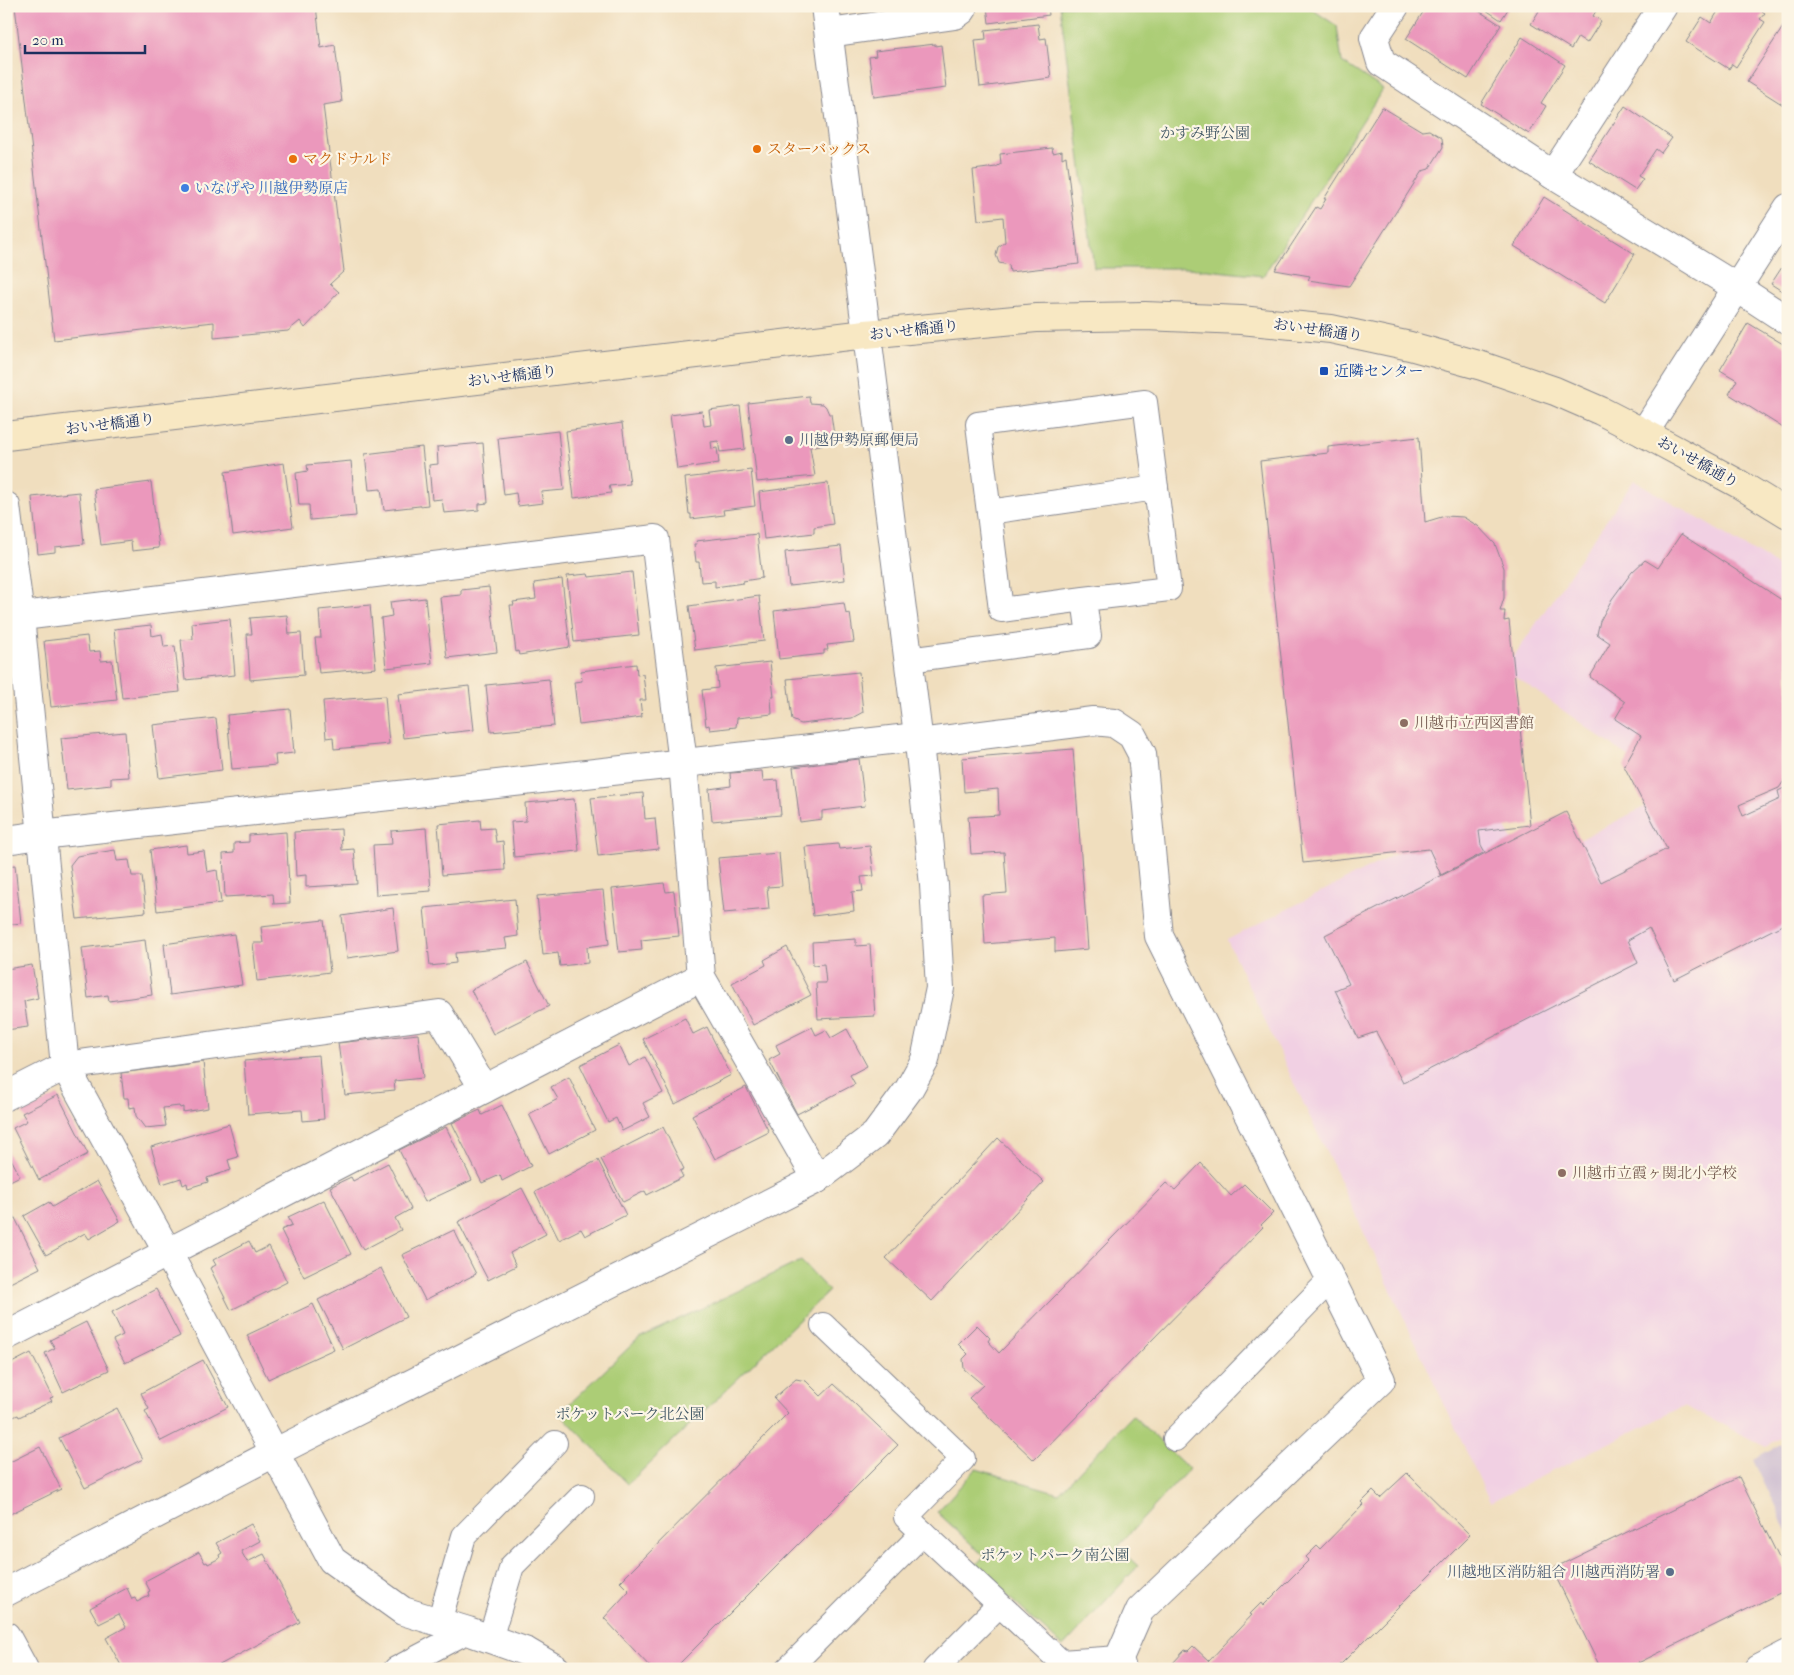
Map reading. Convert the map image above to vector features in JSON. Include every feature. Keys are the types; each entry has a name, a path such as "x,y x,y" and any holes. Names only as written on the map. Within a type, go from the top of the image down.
{"street":[{"path":"6,1592 274,1453 817,1179 875,1135 909,1089 925,1060 940,988 934,885 918,740 825,6"},
{"path":"829,33 955,15 962,10 962,6"},
{"path":"1395,6 1374,38 1380,62 1553,175 1788,321"},
{"path":"1553,175 1663,6"},
{"path":"1644,433 1788,208"},
{"name":"おいせ橋通り","path":"6,436 866,334 1036,318 1145,316 1240,320 1332,329 1410,346 1482,366 1555,391 1644,433 1739,484 1788,514"},
{"path":"6,506 13,617 41,835 65,1066 168,1253 332,1560 403,1611 527,1652 556,1669"},
{"path":"13,617 656,539 683,763 700,977 817,1179"},
{"path":"6,840 683,763 1093,721 1114,723 1132,735 1142,754 1159,936 1381,1380 1140,1610 1121,1663"},
{"path":"6,1336 700,977"},
{"path":"6,1096 65,1066 439,1014 484,1089"},
{"path":"6,1636 24,1669"},
{"path":"1759,1669 1788,1654"}],"lane":[{"path":"1145,402 1169,589 1001,610 989,512 978,424 1145,402"},
{"path":"989,512 1156,488"},
{"path":"908,660 1089,636 1084,599"},
{"path":"1175,1439 1331,1279"},
{"path":"822,1325 963,1459 906,1517 1060,1662 1121,1663"},
{"path":"439,1622 464,1536 555,1443"},
{"path":"396,1669 479,1635 512,1566 582,1496"},
{"path":"788,1669 923,1533"},
{"path":"935,1669 999,1605"}],"shaded area":[{"name":"川越市立霞ヶ関北小学校","path":"1634,480 1788,572 1788,1434 1766,1446 1684,1406 1490,1502 1227,940 1493,804 1526,867 1676,791 1505,669"},
{"path":"1788,1440 1788,1532 1753,1459"}],"green space":[{"name":"かすみ野公園","path":"1060,6 1307,6 1337,26 1342,62 1383,89 1263,276 1189,268 1094,268"},
{"name":"ポケットパーク北公園","path":"801,1261 829,1291 628,1484 560,1413 639,1338"},
{"name":"ポケットパーク南公園","path":"1132,1415 1189,1469 1117,1547 1138,1566 1063,1647 975,1566 984,1556 937,1512 976,1469 1059,1493"}],"building":[{"name":"いなげや 川越伊勢原店","path":"15,6 316,6 321,48 335,45 342,102 323,105 344,271 330,284 339,292 305,328 300,321 288,331 214,338 214,322 54,340"},
{"path":"987,6 1048,6 1049,15 989,23"},
{"path":"1427,6 1471,6 1501,25 1468,79 1406,39"},
{"path":"1480,6 1510,6 1501,20"},
{"path":"1542,6 1599,6 1593,16 1601,21 1587,43 1578,37 1571,49 1531,24"},
{"path":"1721,6 1754,6 1765,13 1760,19 1765,22 1736,67 1732,64 1729,69 1686,42 1702,17 1711,23"},
{"path":"1038,24 1040,39 1046,38 1051,78 980,87 975,40 986,39 985,30"},
{"path":"1785,24 1788,26 1788,108 1747,82"},
{"path":"1522,37 1565,65 1541,103 1546,106 1529,134 1481,104"},
{"path":"935,44 935,46 941,45 946,88 874,97 869,57 876,56 875,51"},
{"path":"1625,106 1672,138 1661,153 1656,149 1638,176 1643,179 1635,190 1589,161"},
{"path":"1382,107 1422,131 1429,130 1442,138 1443,147 1429,169 1422,171 1349,286 1308,280 1310,276 1275,270 1316,207 1320,209 1326,199 1324,199"},
{"path":"1052,148 1053,153 1062,151 1062,158 1066,156 1079,264 1010,272 1009,265 999,263 996,255 998,247 1005,242 1003,217 978,220 973,170 996,167 1001,164 1000,154"},
{"path":"1544,197 1635,254 1605,303 1514,246"},
{"path":"1788,258 1788,295 1771,284"},
{"path":"1748,323 1788,347 1788,431 1729,394 1737,380 1720,370"},
{"path":"809,396 810,403 823,404 829,414 831,414 835,442 810,447 815,476 757,482 748,403"},
{"path":"740,406 745,449 720,452 718,441 711,442 712,449 717,448 719,463 677,469 670,415 702,411 704,426 711,425 709,410"},
{"path":"622,423 630,484 609,486 611,493 574,498 566,431"},
{"path":"558,431 564,490 541,492 543,503 518,506 516,493 504,495 498,438"},
{"name":"川越市立西図書館","path":"1419,437 1425,522 1445,516 1463,517 1478,526 1495,544 1504,568 1504,598 1500,611 1505,611 1504,621 1509,620 1530,825 1479,831 1481,845 1485,852 1441,875 1429,849 1303,863 1260,461 1328,453 1328,447"},
{"path":"483,443 488,503 479,504 479,510 444,513 442,499 432,500 429,465 438,464 437,447"},
{"path":"422,447 428,505 384,510 381,489 369,490 365,454"},
{"path":"351,461 356,516 310,520 309,505 299,505 296,473 308,471 307,465"},
{"path":"284,463 293,527 233,535 225,472"},
{"path":"751,470 755,506 723,510 724,515 691,519 685,478"},
{"path":"151,482 159,548 132,551 131,541 101,545 94,489"},
{"path":"828,483 833,524 814,527 814,533 764,539 759,492"},
{"path":"79,492 84,544 55,547 55,552 38,554 32,497"},
{"path":"757,534 762,578 715,587 715,581 701,582 699,562 696,562 694,544 697,544 696,541"},
{"path":"1681,534 1788,604 1788,775 1779,788 1739,805 1743,816 1780,799 1778,791 1788,786 1788,922 1674,980 1649,928 1628,940 1638,963 1403,1083 1376,1032 1358,1038 1335,990 1349,984 1325,935 1566,812 1601,882 1667,849 1624,766 1641,736 1615,719 1625,702 1590,677 1610,643 1597,634 1600,621 1612,599 1632,572 1645,560 1658,568"},
{"path":"841,546 845,580 789,586 785,552"},
{"path":"632,572 639,635 574,642 567,576 588,574 589,577"},
{"path":"562,579 570,647 519,655 518,651 516,652 510,605 514,605 513,602 536,599 534,583"},
{"path":"489,587 497,652 447,658 440,597 461,595 461,590"},
{"path":"759,596 764,641 695,650 689,606"},
{"path":"425,598 432,663 386,668 381,618 392,616 390,602"},
{"path":"844,603 846,614 850,613 854,642 827,645 828,650 824,650 824,654 779,659 774,611"},
{"path":"370,605 376,668 319,673 315,638 321,638 319,610"},
{"path":"287,615 289,634 301,633 304,675 250,680 247,634 252,634 250,618"},
{"path":"230,619 235,675 185,680 181,640 193,639 192,623"},
{"path":"151,625 152,636 162,634 164,647 175,646 180,692 122,698 114,629"},
{"path":"87,636 89,652 100,651 101,661 112,660 117,700 51,707 44,641"},
{"path":"770,662 774,697 771,697 772,714 737,718 736,727 710,730 709,725 706,726 702,690 718,688 716,668"},
{"path":"636,664 637,675 643,674 646,700 640,700 642,717 579,725 574,682 582,681 581,671"},
{"path":"859,672 863,712 852,718 801,724 792,720 787,679"},
{"path":"549,679 554,726 491,732 486,685"},
{"path":"469,686 474,730 403,738 398,694"},
{"path":"385,696 389,744 334,749 333,737 326,738 323,701"},
{"path":"290,709 294,753 275,755 276,765 232,769 227,715"},
{"path":"216,718 222,770 159,778 153,725"},
{"path":"125,732 129,777 111,778 111,785 67,790 61,738"},
{"path":"1073,749 1088,949 1055,952 1055,938 985,944 982,895 1007,893 1004,852 971,854 968,817 999,815 998,789 964,792 962,758"},
{"path":"859,759 865,806 822,811 822,819 800,822 793,767"},
{"path":"762,771 763,781 778,780 781,815 712,821 709,789 731,786 730,773"},
{"path":"6,778 10,802 6,803"},
{"path":"643,793 645,819 655,818 658,849 598,856 591,798"},
{"path":"574,799 579,851 514,857 511,822 526,821 525,803"},
{"path":"480,820 481,829 494,828 496,842 503,841 505,870 442,875 438,824"},
{"path":"426,828 431,891 376,895 373,845 392,844 391,831"},
{"path":"341,829 342,850 354,849 357,884 306,887 306,875 296,876 294,832"},
{"path":"286,832 290,903 274,904 273,894 225,897 223,854 234,853 234,843 249,842 249,835"},
{"path":"838,844 839,849 870,846 874,876 861,877 863,891 852,892 854,911 813,916 805,847"},
{"path":"186,845 187,853 204,851 207,872 217,870 221,903 157,911 150,850"},
{"path":"115,850 117,861 129,860 132,876 142,876 146,912 77,919 70,865 77,856"},
{"path":"779,853 782,886 767,887 769,909 724,913 718,858"},
{"path":"15,865 21,923 6,925 6,866"},
{"path":"664,883 666,892 674,891 679,936 641,940 642,950 619,952 612,889"},
{"path":"603,890 609,944 587,947 588,963 560,966 558,953 543,955 537,896"},
{"path":"515,899 518,936 505,938 507,948 455,953 456,963 430,966 424,908"},
{"path":"393,908 398,951 347,958 342,916"},
{"path":"324,920 330,972 257,981 253,943 263,943 261,927"},
{"path":"234,934 242,985 170,995 164,944"},
{"path":"856,939 856,946 870,945 875,1016 818,1019 816,983 826,983 824,964 813,965 812,942"},
{"path":"145,940 152,995 109,1001 108,995 88,998 82,948"},
{"path":"787,947 811,995 753,1025 732,983 766,965 764,960"},
{"path":"527,962 549,1006 493,1034 471,990"},
{"path":"32,965 38,998 24,1001 28,1027 6,1030 6,969"},
{"path":"685,1018 693,1034 707,1027 731,1075 675,1104 643,1039"},
{"path":"812,1027 816,1035 826,1030 831,1038 847,1029 867,1066 850,1075 855,1084 797,1114 769,1060 780,1054 776,1045"},
{"path":"418,1034 423,1078 394,1081 395,1090 345,1095 338,1043"},
{"path":"619,1045 629,1066 645,1057 663,1093 643,1103 650,1117 622,1131 616,1118 608,1122 580,1065"},
{"path":"319,1055 324,1119 303,1121 302,1110 248,1114 244,1061"},
{"path":"203,1062 208,1108 183,1112 183,1107 180,1108 179,1106 163,1108 166,1126 145,1128 136,1116 135,1107 129,1108 128,1098 124,1098 121,1073"},
{"path":"569,1077 595,1130 549,1154 529,1114 558,1099 551,1087"},
{"path":"746,1087 769,1132 715,1159 692,1115"},
{"path":"58,1095 88,1154 39,1180 13,1128 27,1121 22,1113"},
{"path":"502,1105 531,1166 502,1181 500,1175 482,1183 452,1123 480,1110 482,1115"},
{"path":"229,1124 238,1157 228,1160 231,1170 207,1178 208,1182 188,1188 187,1183 183,1185 181,1178 162,1184 151,1147"},
{"path":"446,1127 472,1180 425,1202 399,1150"},
{"path":"663,1127 684,1169 680,1171 683,1177 647,1195 645,1191 623,1202 601,1159"},
{"path":"998,1138 1044,1182 932,1301 886,1258"},
{"path":"6,1149 20,1176 6,1183"},
{"path":"598,1160 626,1215 585,1236 581,1229 559,1240 535,1192"},
{"path":"388,1163 411,1209 395,1218 401,1230 363,1250 330,1187 351,1177 353,1181"},
{"path":"1201,1163 1231,1196 1244,1184 1273,1213 1261,1225 1263,1227 1034,1460 969,1398 983,1385 964,1369 963,1359 968,1354 958,1344 977,1325 990,1338 988,1341 999,1353 1166,1183 1175,1190"},
{"path":"97,1181 120,1221 89,1239 85,1233 46,1255 24,1216 49,1202 52,1207"},
{"path":"522,1188 546,1234 510,1253 516,1266 488,1280 458,1222"},
{"path":"324,1200 351,1254 304,1277 281,1230 292,1225 288,1217"},
{"path":"14,1216 40,1268 6,1285 6,1220"},
{"path":"454,1230 476,1274 425,1300 402,1255"},
{"path":"249,1241 255,1253 269,1246 287,1282 231,1310 210,1268 216,1265 213,1260"},
{"path":"381,1268 406,1317 343,1349 318,1300"},
{"path":"156,1289 180,1336 125,1363 113,1340 123,1335 112,1312"},
{"path":"313,1304 334,1349 268,1379 247,1335"},
{"path":"86,1322 109,1370 63,1392 45,1353 55,1348 50,1340"},
{"path":"31,1353 53,1397 50,1398 52,1401 19,1417 18,1415 6,1420 6,1366"},
{"path":"203,1360 228,1407 161,1441 145,1411 149,1409 141,1393"},
{"path":"796,1379 806,1381 821,1396 834,1384 898,1445 674,1669 652,1669 604,1618 629,1591 620,1582 788,1413 774,1398"},
{"path":"117,1408 143,1459 85,1488 59,1438"},
{"path":"40,1447 61,1489 6,1516 6,1464"},
{"path":"1407,1473 1470,1535 1336,1669 1172,1669 1172,1664 1185,1650 1188,1651 1193,1646 1209,1661 1252,1615 1250,1614 1261,1603 1263,1606 1309,1560 1306,1557 1317,1546 1320,1549 1364,1504 1362,1502 1373,1491 1380,1498"},
{"name":"川越地区消防組合 川越西消防署","path":"1739,1477 1788,1576 1788,1589 1626,1669 1601,1669 1552,1569"},
{"path":"251,1524 260,1541 241,1551 247,1562 264,1554 300,1622 212,1669 123,1669 106,1638 126,1627 119,1614 99,1624 90,1608 127,1588 132,1599 135,1598 137,1602 149,1596 148,1592 150,1591 145,1581 199,1552 205,1563 207,1562 208,1564 220,1558 219,1555 222,1553 216,1543"}],"place":[{"name":"スターバックス","path":"757,149"},
{"name":"マクドナルド","path":"293,159"},
{"name":"いなげや 川越伊勢原店","path":"185,188"},
{"name":"近隣センター","path":"1324,371"},
{"name":"川越伊勢原郵便局","path":"789,440"},
{"name":"川越市立西図書館","path":"1404,723"},
{"name":"川越市立霞ヶ関北小学校","path":"1562,1173"},
{"name":"川越地区消防組合 川越西消防署","path":"1670,1572"}]}
